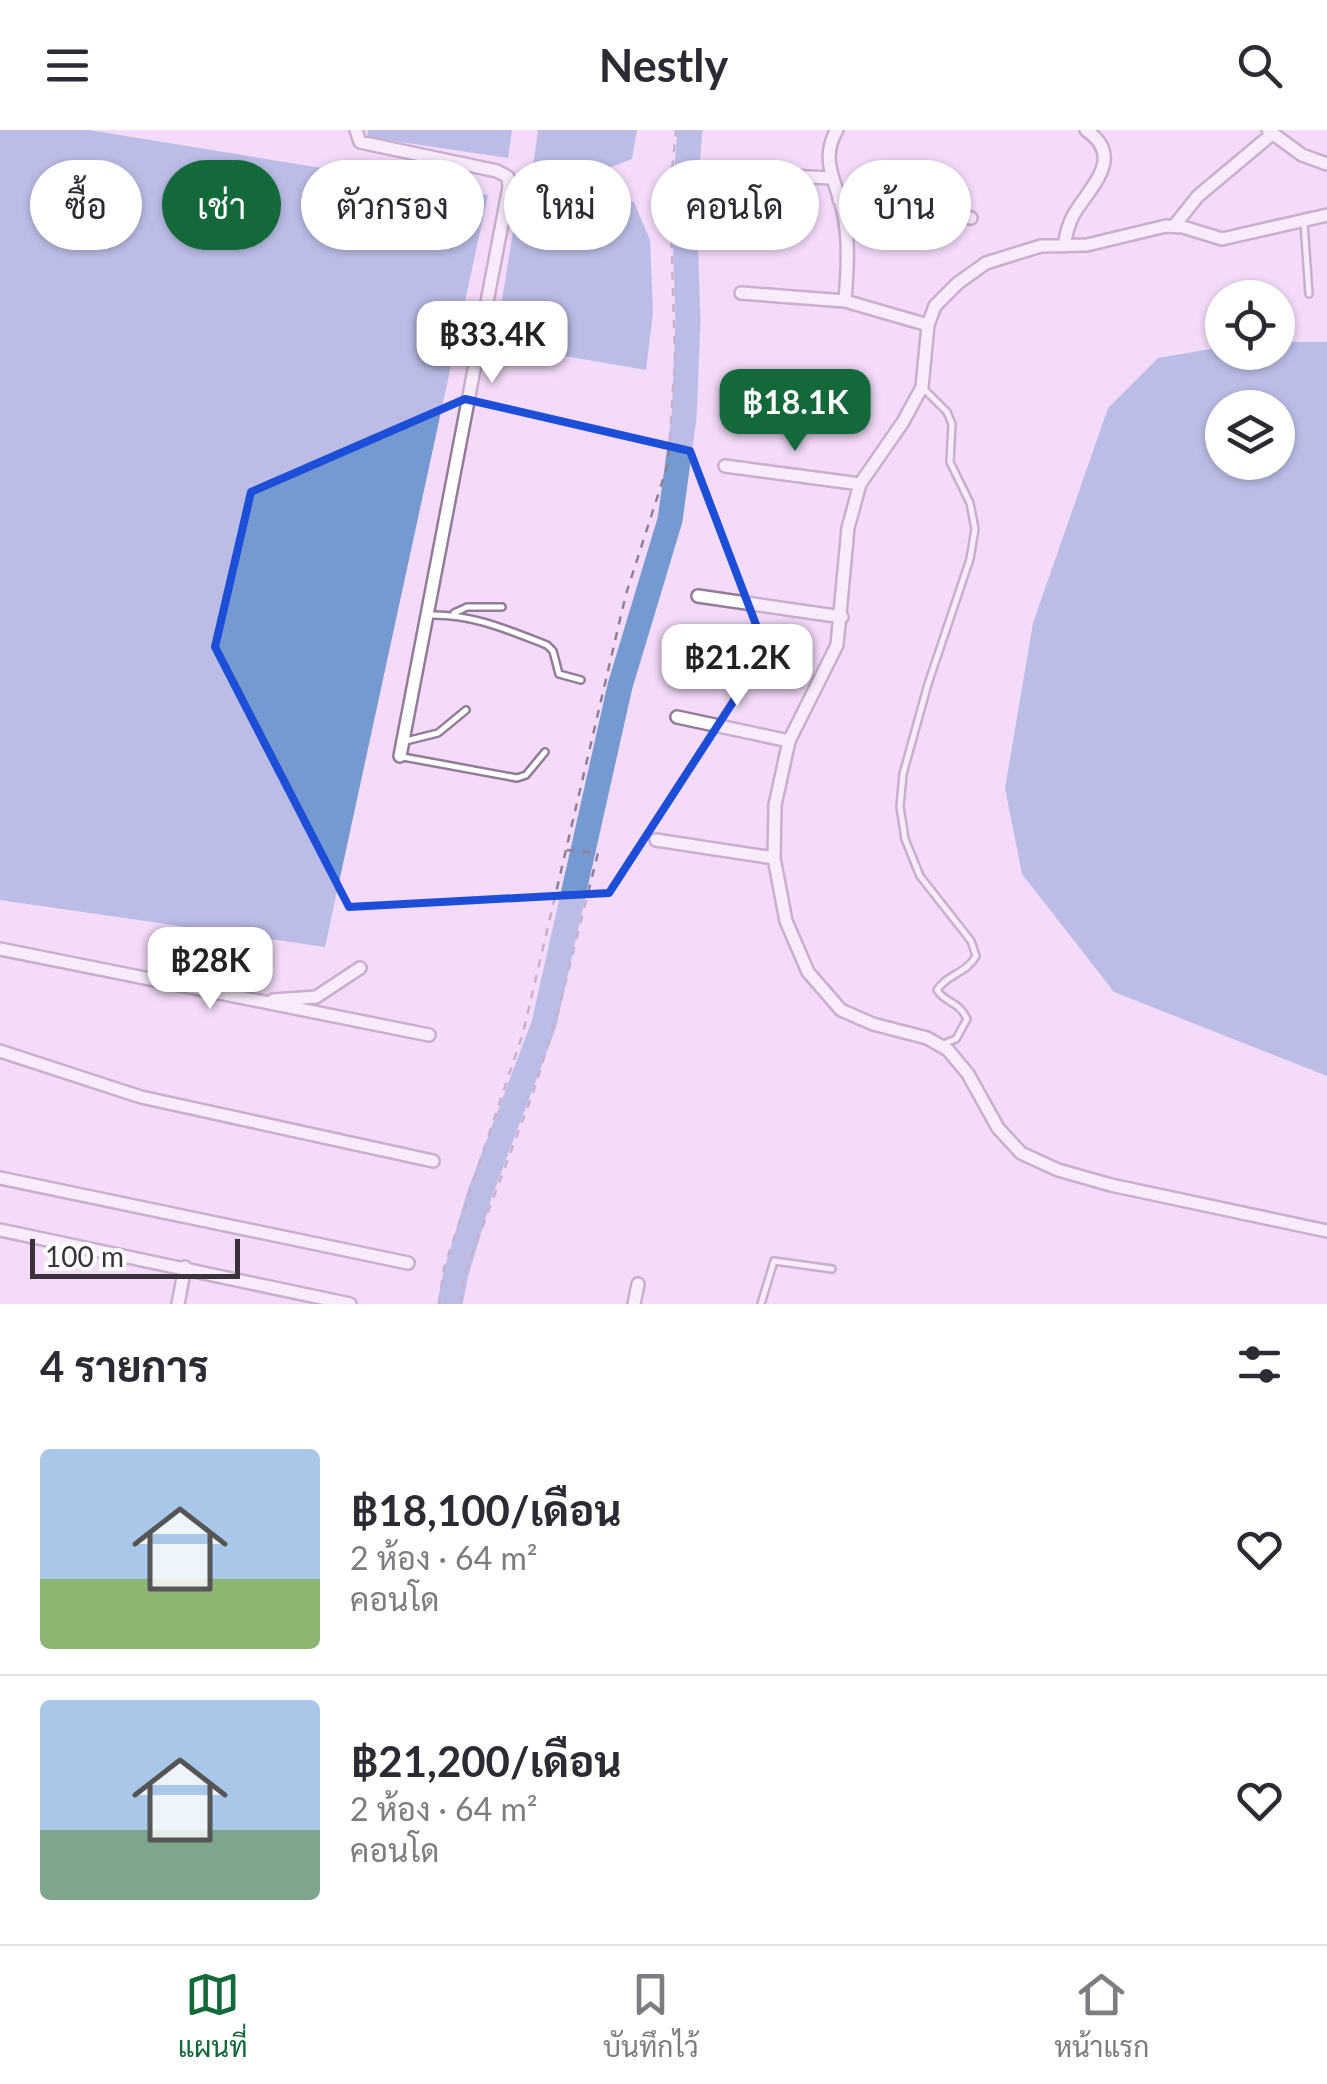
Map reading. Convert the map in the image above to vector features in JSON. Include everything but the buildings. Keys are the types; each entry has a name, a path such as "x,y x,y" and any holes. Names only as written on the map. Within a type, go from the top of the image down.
{"street":[{"path":"356,130 360,142 497,171 508,177 509,187 400,756"},
{"path":"837,130 828,147 830,178 839,200"},
{"path":"1064,246 1069,224 1091,194 1102,168 1099,141 1086,130"},
{"path":"1174,226 1198,196 1270,132 1302,155 1327,164"},
{"path":"819,177 830,178"},
{"path":"1327,214 1222,240 1174,226 1087,246 1041,246 986,264 958,283 935,306 928,326 922,387 860,484 848,528 837,645 789,742 775,804 774,858 786,921 808,972 841,1010 872,1024 940,1044 968,1074 998,1128 1021,1153 1058,1170 1110,1185 1327,1231"},
{"path":"845,301 848,250"},
{"path":"741,292 845,301 928,326"},
{"path":"725,466 860,484"},
{"path":"698,596 842,617"},
{"path":"677,717 789,742"},
{"path":"656,840 774,858"},
{"path":"0,949 429,1035"},
{"path":"259,1001 316,996 360,968"},
{"path":"0,1051 141,1097 432,1162"},
{"path":"0,1178 408,1262"},
{"path":"0,1230 350,1304"},
{"path":"178,1304 184,1267"},
{"path":"634,1304 638,1284"}],"lane":[{"path":"1304,220 1309,294"},
{"path":"922,387 947,412 952,424 950,462 970,503 975,529 970,559 903,774 900,806 905,839 920,876 971,940 976,956 970,966 940,984 937,990 961,1006 967,1019 956,1039 940,1044"},
{"path":"452,614 467,607 502,608"},
{"path":"427,616 452,614 482,620 547,645 559,674 581,680"},
{"path":"403,742 438,733 466,710"},
{"path":"400,756 521,778 545,752"},
{"path":"761,1304 774,1261 832,1269"}],"path":[{"path":"439,1304 444,1268 523,1033 626,594 668,464 674,359 670,191 676,130"},
{"path":"460,1304 464,1276 534,1090 558,1012 598,853 566,850"}],"highlighted area":[{"path":"465,399 690,451 766,651 609,893 349,907 215,647 251,492"}],"water":[{"path":"0,130 89,130 273,160 162,160 162,250 281,250 281,161 301,165 301,250 476,250 325,947 0,900"},
{"path":"368,130 512,130 508,158 367,137"},
{"path":"538,130 637,130 629,160 534,160"},
{"path":"631,202 634,202 650,240 653,313 646,370 495,344 510,250 631,250"},
{"path":"1295,342 1327,342 1327,1076 1114,992 1022,874 1005,788 1033,623 1108,408 1158,358 1205,350 1205,370 1295,370"}],"waterway":[{"path":"450,1304 480,1193 544,1024 620,686 670,520 684,418 688,321 684,203 690,130"}]}
